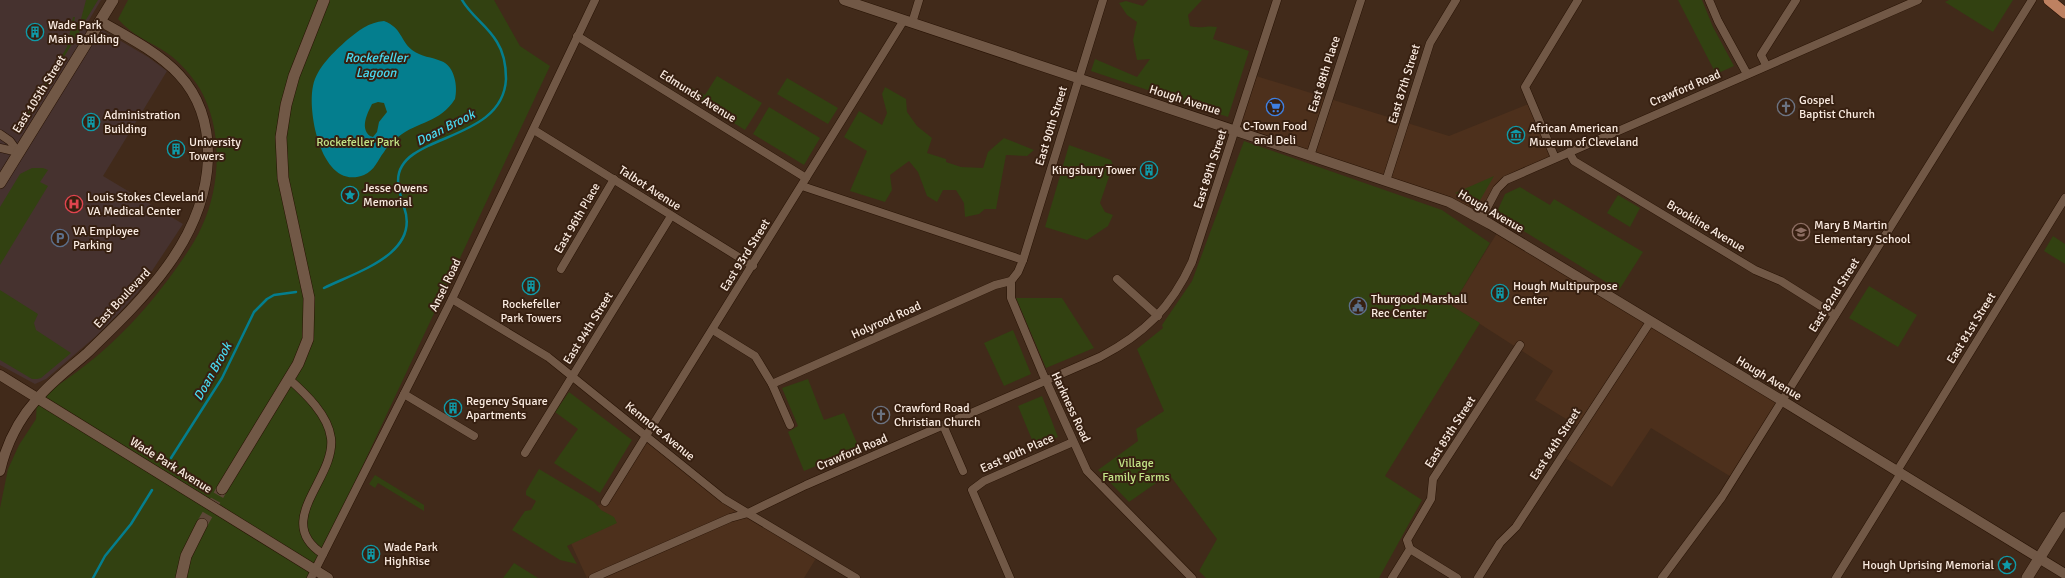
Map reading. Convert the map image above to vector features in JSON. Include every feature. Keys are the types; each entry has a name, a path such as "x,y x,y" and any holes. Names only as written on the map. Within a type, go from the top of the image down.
{"main road":[{"name":"East 105th Street","path":"0,183 114,0"},
{"path":"222,489 289,379 306,348 309,329 309,303 306,282 294,236 283,178 282,132 286,105 294,76 324,0"},
{"path":"2049,0 2065,13"},
{"path":"2027,578 2065,517"},
{"path":"181,578 186,556 202,524"}],"street":[{"name":"Ansel Road","path":"313,574 452,299 595,0"},
{"name":"Hough Avenue","path":"844,0 1449,202 1481,219 1782,400 2065,574"},
{"name":"East 93rd Street","path":"605,502 753,266 806,178 908,21 919,0"},
{"name":"East 90th Street","path":"1023,260 1103,0"},
{"name":"East 89th Street","path":"1158,316 1178,289 1192,262 1277,0"},
{"name":"East 88th Place","path":"1310,156 1361,0"},
{"name":"East 87th Street","path":"1386,181 1430,43 1456,0"},
{"path":"1555,158 1525,87 1578,0"},
{"path":"1709,0 1718,21 1747,74"},
{"path":"1766,65 1761,55 1796,0"},
{"name":"Crawford Road","path":"1481,219 1501,184 1555,158 1918,0"},
{"name":"East 82nd Street","path":"1662,578 1722,497 2032,0"},
{"name":"East Boulevard","path":"0,471 12,437 37,398 127,314 156,284 172,259 191,224 202,197 208,155 206,131 202,115 189,86 171,65 100,21"},
{"name":"Edmunds Avenue","path":"577,36 806,178"},
{"name":"Talbot Avenue","path":"534,130 753,266"},
{"path":"0,134 10,142 18,152"},
{"path":"0,148 18,152"},
{"name":"Brookline Avenue","path":"1569,152 1574,161 1755,270 1781,281 1835,315"},
{"name":"East 96th Place","path":"561,269 614,179"},
{"path":"802,186 1023,260 1018,272 1011,281"},
{"name":"East 81st Street","path":"1836,578 2065,198"},
{"name":"East 94th Street","path":"525,453 671,216"},
{"path":"1117,279 1158,316"},
{"name":"Harkness Road","path":"1011,281 1010,298 1087,471 1192,578"},
{"name":"Holyrood Road","path":"772,384 997,284 1011,281"},
{"name":"Kenmore Avenue","path":"452,299 548,357 647,435 724,499 856,578"},
{"name":"Crawford Road","path":"593,578 730,518 748,513 943,425 1046,381 1117,348 1135,336 1158,316"},
{"name":"East 84th Street","path":"1478,578 1500,543 1516,527 1650,322"},
{"path":"713,330 755,356 772,384 790,425"},
{"name":"East 85th Street","path":"1392,578 1410,549 1407,540 1431,499 1433,479 1520,345"},
{"name":"Wade Park Avenue","path":"0,375 313,574 328,578"},
{"path":"289,379 318,411 331,439 330,457 322,476 308,500 304,518 307,540 310,545 323,554"},
{"path":"404,394 474,436"},
{"path":"943,425 963,471"},
{"name":"East 90th Place","path":"1010,578 972,490 984,481 1074,442"},
{"path":"1410,549 1457,578"}],"shaded area":[{"name":"Louis Stokes Cleveland VA Medical Center","path":"0,0 101,0 86,25 88,23 104,31 148,57 167,71 103,176 183,224 138,292 120,312 95,337 46,379 35,384 0,365"},
{"path":"1253,75 1449,136 1531,103 1555,158 1506,180 1481,219 1449,202 1236,130"},
{"path":"1499,230 1782,400 1733,478 1651,428 1612,487 1562,456 1581,428 1535,400 1553,371 1452,306"},
{"path":"647,435 724,499 818,555 804,578 587,578 562,524 605,502"}],"green space":[{"path":"86,0 98,0 84,23 78,19 81,19"},
{"name":"Rockefeller Park","path":"128,0 494,0 520,46 550,66 310,578 0,578 0,508 8,469 19,445 36,419 37,398 77,372 96,357 130,325 146,307 175,270 193,243 202,226 213,193 217,157 216,139 213,122 200,89 189,74 172,57 129,30 118,19"},
{"path":"1148,0 1202,0 1188,15 1190,26 1217,27 1213,39 1249,51 1228,117 1091,71 1095,59 1137,77 1150,59 1137,60 1133,40 1137,22 1127,15 1119,3 1126,1 1143,6"},
{"path":"1678,0 1702,0 1713,27 1734,66 1716,74"},
{"path":"1949,0 2013,0 1993,32 1945,2"},
{"path":"73,17 75,17 74,21 83,26 27,117 26,116 67,47"},
{"path":"717,76 762,103 745,130 680,89 683,83 705,95"},
{"path":"787,78 838,108 828,124 777,94"},
{"path":"885,87 906,99 907,112 917,126 932,138 927,153 946,159 946,162 961,167 983,168 988,152 1004,138 1034,150 1027,156 1006,155 996,209 985,209 979,214 965,217 964,203 956,190 943,190 937,202 927,196 918,172 909,161 890,175 892,190 885,202 850,191 867,151 844,137 859,111 882,125 887,113 882,94"},
{"path":"769,107 820,138 804,165 753,134"},
{"name":"Village Family Farms","path":"1244,141 1442,210 1490,243 1452,306 1480,323 1385,476 1422,500 1379,578 1206,578 1199,571 1217,539 1169,474 1129,502 1098,470 1138,441 1136,429 1164,411 1137,349 1163,328 1162,325 1192,281"},
{"path":"1069,145 1111,160 1113,165 1100,203 1105,212 1113,215 1108,226 1087,240 1045,227"},
{"path":"32,168 43,168 48,170 40,182 48,186 0,265 0,207 20,174"},
{"path":"1494,176 1479,202 1476,203 1455,193"},
{"path":"1520,187 1550,205 1554,199 1643,252 1619,290 1496,214 1505,194"},
{"path":"1618,195 1640,208 1630,227 1607,213"},
{"path":"2053,236 2065,244 2065,264 2044,251"},
{"path":"1869,286 1917,315 1898,347 1849,318"},
{"path":"0,290 38,314 34,323 36,330 71,353 41,378 32,379 0,360"},
{"path":"1016,298 1062,298 1094,348 1046,368"},
{"path":"1013,330 1031,374 1004,386 984,343"},
{"path":"808,379 824,420 844,413 859,448 804,471 788,432 798,426 782,388"},
{"path":"569,392 632,440 600,493 554,463 578,429 555,412"},
{"path":"1042,396 1058,437 1035,447 1018,406"},
{"path":"539,469 594,502 601,510 614,517 617,523 567,546 577,564 560,560 512,530 525,511 531,510 536,501 526,495 526,491"},
{"path":"375,475 424,505 424,511 378,483 375,488 369,484"},
{"path":"514,563 538,578 503,578"}],"water":[{"name":"Rockefeller Lagoon","path":"384,21 394,27 408,46 415,52 441,61 450,67 456,83 456,94 455,99 443,113 413,128 396,139 387,148 368,173 350,177 337,172 328,161 320,147 315,131 313,114 313,86 322,66 347,40 360,30 373,23","holes":["378,102 384,103 387,112 379,122 377,132 373,137 370,136 365,129 365,121 368,112 372,104"]}],"waterway":[{"name":"Doan Brook","path":"324,288 368,268 382,259 395,249 403,237 407,223 398,176 407,159 424,148 478,123 489,115 497,105 503,93 506,74 501,51 493,36 462,0"},
{"name":"Doan Brook","path":"171,458 222,378 254,312 267,299 274,295 296,292"},
{"name":"Doan Brook","path":"93,578 105,556 131,524 152,490"}],"tunnel":[{"path":"202,524 222,489"}],"place":[{"name":"Wade Park Main Building","path":"35,32"},
{"name":"C-Town Food and Deli","path":"1275,107"},
{"name":"Gospel Baptist Church","path":"1786,107"},
{"name":"Administration Building","path":"91,122"},
{"name":"African American Museum of Cleveland","path":"1516,135"},
{"name":"University Towers","path":"176,149"},
{"name":"Kingsbury Tower","path":"1149,170"},
{"name":"Jesse Owens Memorial","path":"350,195"},
{"name":"Louis Stokes Cleveland VA Medical Center","path":"74,204"},
{"name":"Mary B Martin Elementary School","path":"1801,232"},
{"name":"VA Employee Parking","path":"60,238"},
{"name":"Rockefeller Park Towers","path":"531,286"},
{"name":"Hough Multipurpose Center","path":"1500,293"},
{"name":"Thurgood Marshall Rec Center","path":"1358,306"},
{"name":"Regency Square Apartments","path":"453,408"},
{"name":"Crawford Road Christian Church","path":"881,415"},
{"name":"Wade Park HighRise","path":"371,554"},
{"name":"Hough Uprising Memorial","path":"2007,565"}]}
